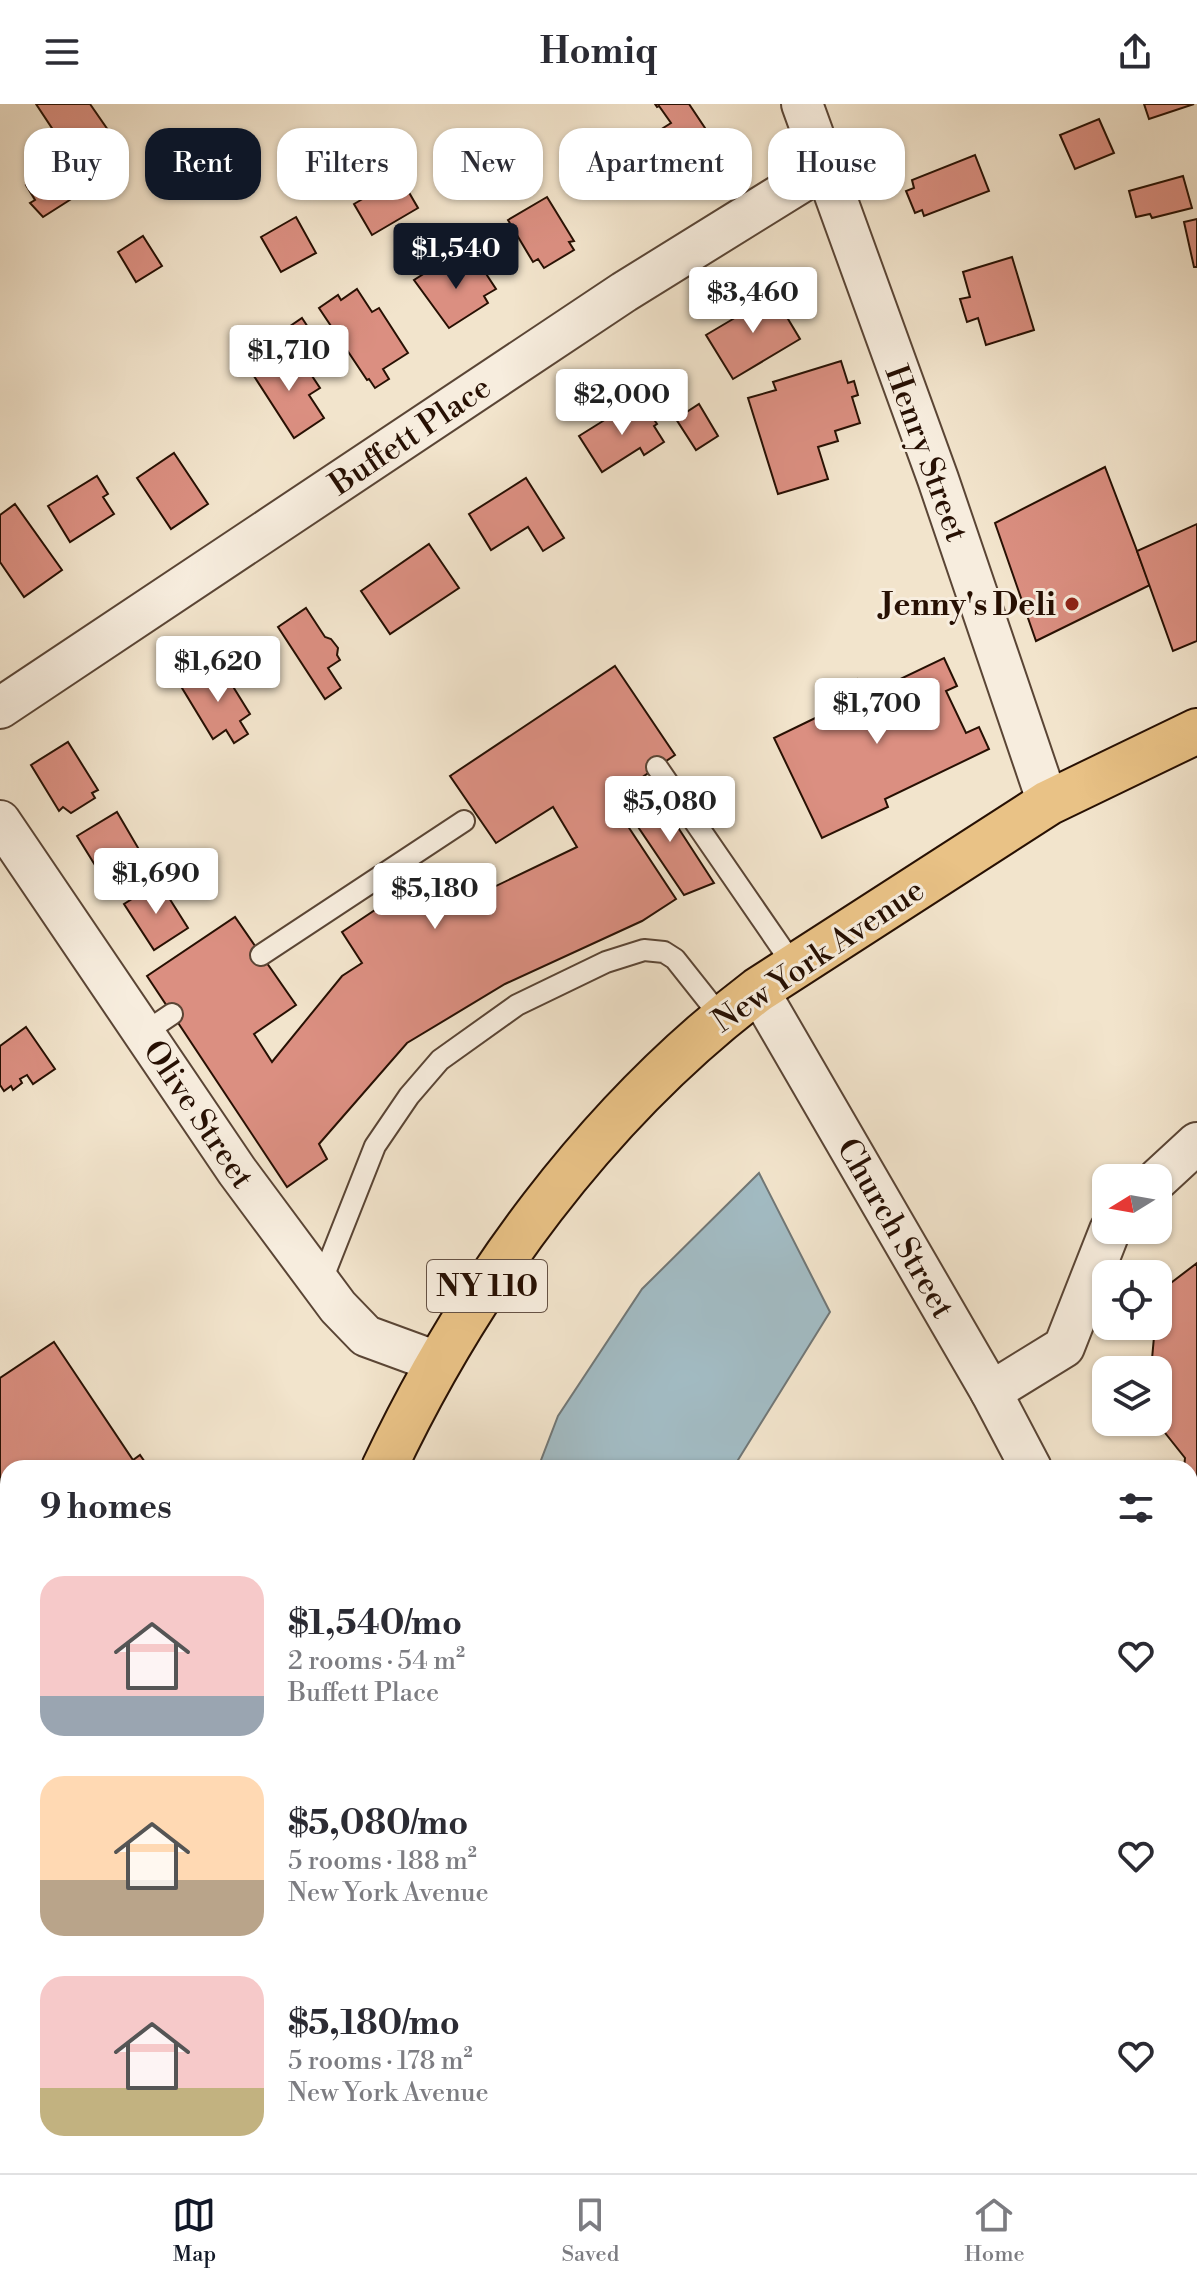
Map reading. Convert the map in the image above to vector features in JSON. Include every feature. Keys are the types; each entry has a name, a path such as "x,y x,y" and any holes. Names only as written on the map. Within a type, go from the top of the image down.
{"main road":[{"name":"New York Avenue","path":"388,1460 437,1362 575,1164 655,1078 721,1017 794,966 1048,803 1197,731"}],"street":[{"name":"Henry Street","path":"802,104 810,128"},
{"name":"Buffett Place","path":"0,708 624,292 772,200"},
{"name":"Henry Street","path":"836,200 938,479 1048,803"},
{"name":"Olive Street","path":"0,821 158,1024 237,1171 320,1285 366,1336 437,1362"},
{"name":"Church Street","path":"758,990 991,1392 1027,1460"},
{"path":"1172,1166 1197,1143"},
{"path":"991,1392 1064,1347 1104,1244"}],"lane":[{"path":"657,767 794,966"},
{"path":"261,955 464,821"},
{"path":"320,1285 375,1146 409,1096 440,1060 517,1005 606,962 644,950 664,952 675,959 721,1017"}],"water":[{"path":"759,1173 830,1312 738,1460 541,1460 558,1416 642,1289"}],"building":[{"path":"36,104 90,104 107,128 52,128"},
{"path":"655,104 689,104 705,128 663,128 671,123"},
{"path":"1144,104 1194,104 1149,119"},
{"path":"1099,119 1114,153 1075,169 1060,135"},
{"path":"975,155 989,191 924,216 922,210 915,213 906,191 914,188 912,180"},
{"path":"1183,176 1192,208 1152,218 1150,214 1136,217 1129,191"},
{"path":"547,197 574,241 569,242 574,250 544,268 538,259 533,262 508,220"},
{"path":"35,200 70,200 43,217 30,203"},
{"path":"361,200 413,200 418,208 372,235 354,204"},
{"path":"296,217 316,253 281,272 261,237"},
{"path":"1197,219 1197,267 1194,267 1184,222"},
{"path":"143,236 162,266 136,282 118,252"},
{"path":"1012,257 1034,330 986,345 978,318 967,322 960,299 970,297 963,272"},
{"path":"477,260 496,289 484,296 488,303 449,328 414,280 441,263 447,273 464,262 466,266"},
{"path":"357,289 372,312 379,308 408,353 383,369 389,379 375,388 319,308 338,295 341,300"},
{"path":"773,294 800,339 733,379 706,335 738,316 730,302 740,296 748,309"},
{"path":"302,318 321,347 302,359 283,331"},
{"path":"278,352 296,374 306,367 320,388 309,395 324,418 294,438 250,370"},
{"path":"841,361 848,383 854,381 858,395 852,397 860,423 835,431 838,441 818,447 828,479 778,494 748,398 776,390 773,382"},
{"path":"635,401 646,418 651,415 664,442 644,455 640,448 602,472 579,436"},
{"path":"699,404 718,436 696,450 676,419"},
{"path":"174,453 208,504 171,529 137,478"},
{"path":"1105,467 1150,585 1036,641 995,523"},
{"path":"97,476 108,494 103,497 114,514 70,542 48,506"},
{"path":"526,478 564,538 543,551 528,527 491,550 469,514"},
{"path":"15,504 62,570 24,597 0,562 0,515"},
{"path":"1197,524 1197,641 1173,651 1137,551"},
{"path":"429,544 459,588 390,634 361,591"},
{"path":"306,608 325,637 338,648 340,660 328,668 341,688 325,699 278,627"},
{"path":"944,658 957,686 946,691 966,733 979,727 989,749 885,799 888,807 822,838 774,738 836,708 828,692 857,679 865,696"},
{"path":"219,664 250,714 240,721 248,734 234,743 226,730 213,739 182,688"},
{"path":"615,666 675,755 610,799 676,899 642,921 505,984 407,1043 319,1144 327,1159 287,1187 147,976 235,917 296,1005 254,1034 272,1062 342,976 362,963 342,932 423,878 444,911 577,847 553,807 496,843 450,776"},
{"path":"68,742 98,790 92,793 95,798 71,813 63,807 59,811 31,765"},
{"path":"655,792 714,883 684,895 626,809"},
{"path":"117,812 144,858 140,860 144,867 115,884 109,875 103,878 77,836"},
{"path":"159,882 188,928 154,950 124,904"},
{"path":"26,1027 55,1069 33,1084 27,1075 13,1090 11,1086 4,1091 0,1085 0,1046"},
{"path":"1197,1263 1197,1460 1185,1460 1168,1436 1172,1436 1172,1356 1152,1356 1154,1340 1172,1340 1172,1282"},
{"path":"54,1342 133,1460 0,1460 0,1378"}],"place":[{"name":"Jenny's Deli","path":"1072,604"}]}
